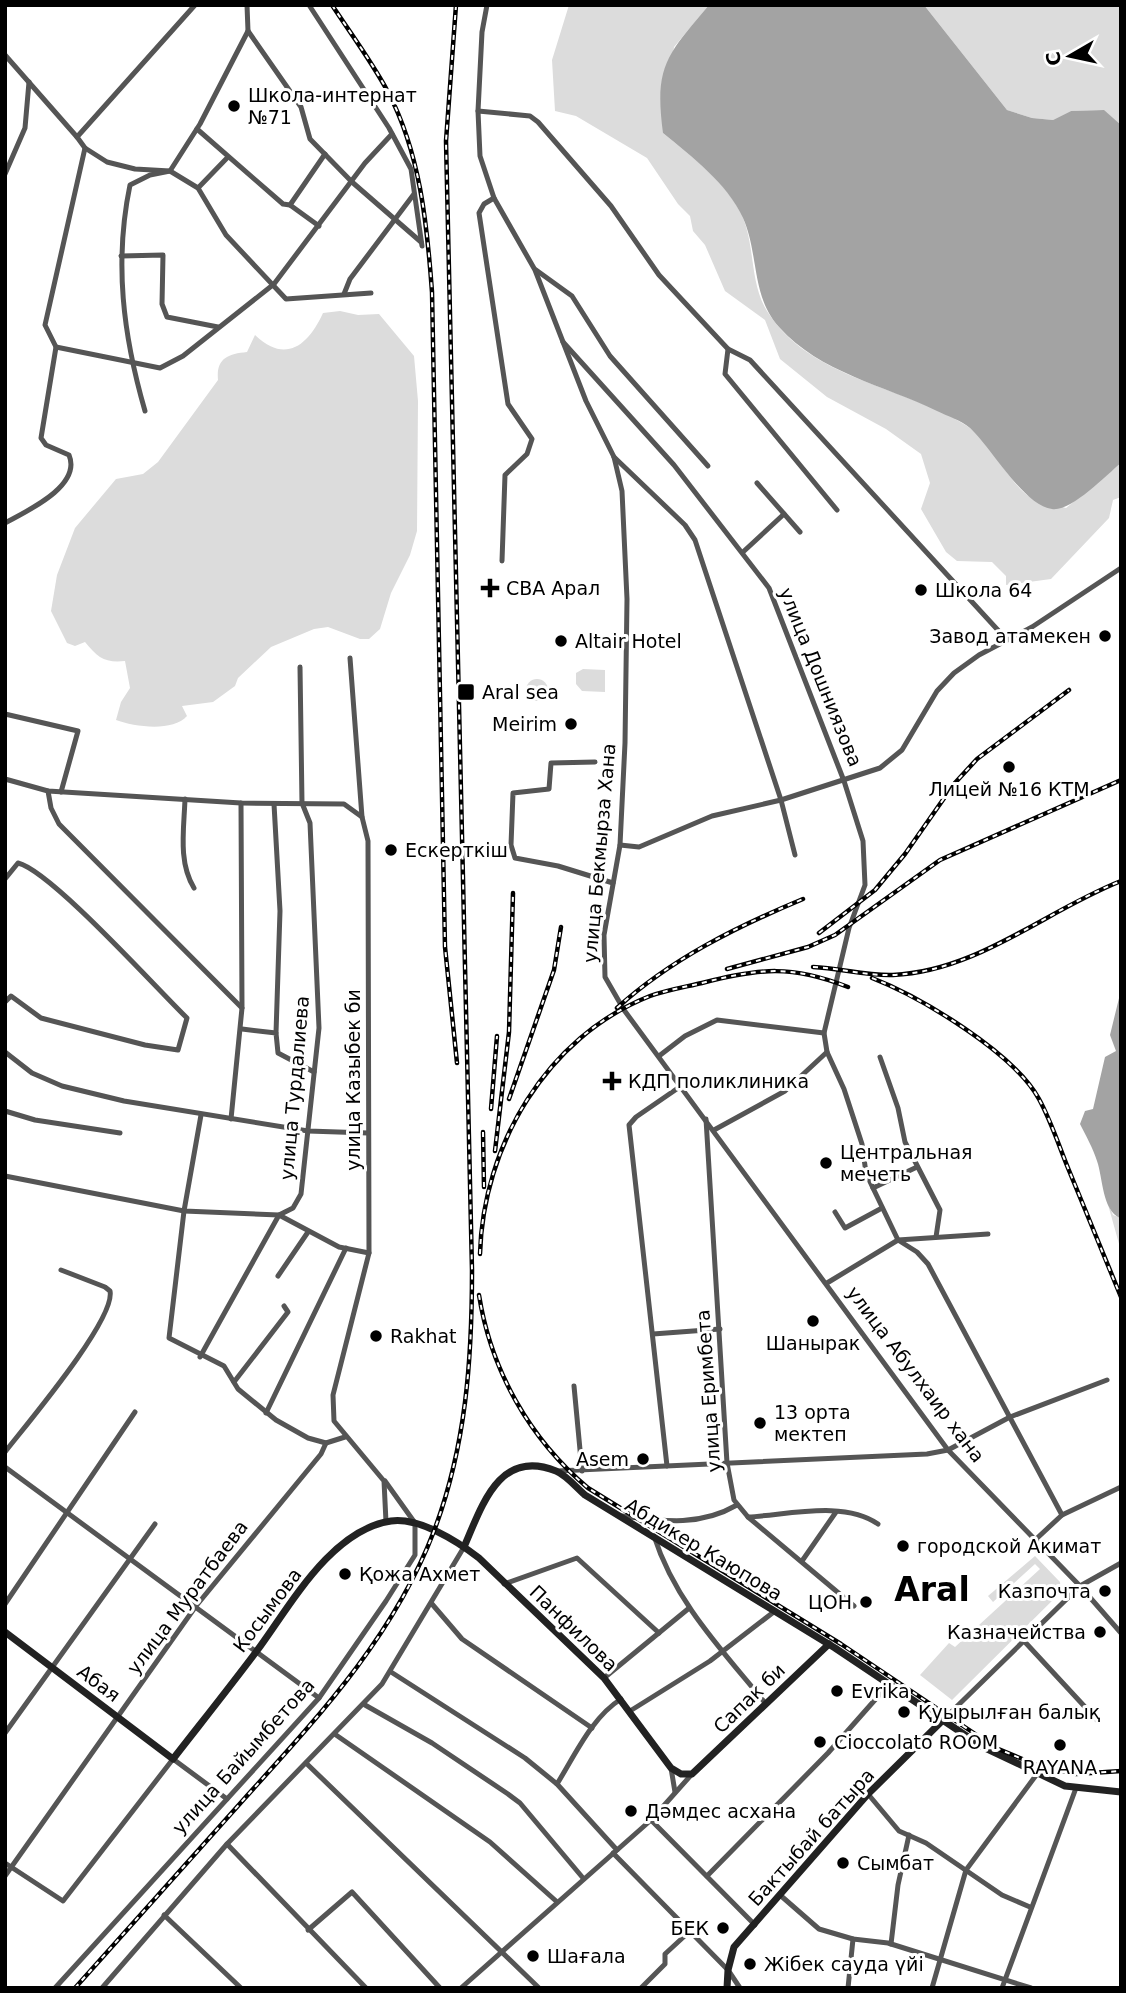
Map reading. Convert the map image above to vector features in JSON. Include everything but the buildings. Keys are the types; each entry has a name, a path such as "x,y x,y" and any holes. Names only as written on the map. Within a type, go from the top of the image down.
{"street":[{"path":"76,137 195,5"},
{"path":"145,411 131,364 121,298 121,256 130,184 150,175 170,171 197,129 248,31 247,5"},
{"path":"248,31 301,107 310,139 352,182 421,244 411,169 392,134 309,5"},
{"path":"487,5 482,32 478,111 480,156 495,198 535,270 560,339 614,457 685,525 695,540 781,800 796,855"},
{"path":"5,55 85,148 107,162 135,169 170,171 198,188 226,235 286,299 371,293"},
{"path":"5,174 25,128 29,82"},
{"path":"478,111 522,115 538,121 611,206 659,275 728,349 750,360 1007,640"},
{"path":"197,129 227,158 283,204 290,205 319,226"},
{"path":"56,347 160,368 183,356 274,285 392,134"},
{"path":"5,523 65,482 72,464 69,455 46,445 41,438 56,347 45,325 85,148"},
{"path":"290,205 325,155"},
{"path":"198,188 227,158"},
{"path":"344,294 350,279 415,193"},
{"path":"495,198 484,204 479,213 489,295 506,375 508,404 532,439 527,454 505,475 502,561"},
{"path":"121,256 163,255 162,304 167,317 218,327"},
{"path":"535,270 572,296 610,356 708,466"},
{"name":"улица Дошниязова","path":"560,339 591,369 674,465 769,588 844,781 863,841 865,885 849,928 824,1033 827,1052 844,1089 864,1153 866,1172 898,1240"},
{"path":"728,349 725,374 837,510"},
{"name":"улица Бекмырза Хана","path":"614,457 626,527 628,599 620,845 604,935 605,977 624,1010 706,1119"},
{"path":"757,483 800,532"},
{"path":"743,552 785,514"},
{"path":"620,845 639,847 712,816 781,800 844,781 892,762 937,691 954,673 1032,627 1121,568"},
{"name":"улица Казыбек би","path":"350,658 362,817 368,841 369,1253 333,1395 334,1421 415,1523"},
{"name":"улица Турдалиева","path":"200,1357 279,1215 293,1208 301,1194 314,1072 318,983 310,823 302,803 300,667"},
{"path":"5,714 78,731 61,792"},
{"path":"595,762 551,763 549,789 513,793 511,845 515,858 558,866 613,883"},
{"path":"5,779 61,792 241,803 344,804 362,817"},
{"path":"48,791 51,808 59,824 242,1008"},
{"path":"185,799 183,848 186,875 194,888"},
{"path":"231,1119 242,1029 241,803"},
{"path":"274,804 280,911 276,1033 278,1053 314,1072"},
{"path":"5,879 18,863 28,866 54,886 187,1018 178,1050 145,1045 41,1018 11,996 5,1002"},
{"path":"659,1056 685,1036 717,1020 824,1033"},
{"path":"242,1029 276,1033"},
{"path":"5,1052 32,1073 62,1086 201,1115 308,1131 368,1133"},
{"path":"715,1130 785,1091 827,1052"},
{"path":"880,1057 898,1108 902,1134 916,1167 940,1210 936,1237"},
{"path":"667,1466 629,1125 636,1116 681,1086"},
{"path":"5,1111 35,1120 120,1133"},
{"path":"201,1115 184,1211 169,1338 200,1357 224,1366 234,1382 266,1413 300,1434 326,1443 345,1437"},
{"name":"улица Абулхаир хана","path":"706,1119 948,1450 1080,1586 1121,1633"},
{"name":"улица Еримбета","path":"706,1119 727,1463 737,1504 748,1517 854,1606"},
{"path":"873,1188 916,1167"},
{"path":"5,1175 184,1211 279,1215 308,1232 346,1248 369,1253"},
{"path":"835,1212 845,1228 882,1208"},
{"path":"278,1276 308,1232"},
{"path":"827,1283 898,1240 988,1234"},
{"path":"898,1240 917,1252 928,1264 1062,1515"},
{"path":"266,1413 346,1248"},
{"path":"5,1452 80,1354 111,1301 110,1291 104,1287 61,1270"},
{"path":"234,1382 288,1312 284,1306"},
{"path":"653,1334 720,1329"},
{"path":"104,1987 227,1844 365,1705 391,1672 464,1547 489,1493 505,1474 524,1466 582,1471 927,1454 948,1450 1010,1417 1107,1380"},
{"path":"574,1386 582,1471"},
{"path":"5,1604 135,1412"},
{"name":"улица Муратбаева","path":"5,1876 196,1606 321,1454 326,1443"},
{"path":"5,1466 319,1698"},
{"name":"Абдикер Каюпова","path":"558,1471 586,1495 829,1644 983,1747 1037,1774 1076,1788 1121,1792"},
{"path":"384,1481 386,1522"},
{"path":"1034,1541 1062,1515 1121,1487"},
{"path":"622,1516 684,1522 701,1519 737,1504"},
{"path":"748,1517 836,1511 856,1513 878,1524"},
{"path":"802,1561 836,1511"},
{"name":"Косымова","path":"173,1759 324,1561 363,1532 386,1522 415,1523"},
{"name":"Панфилова","path":"415,1523 464,1547 604,1678 671,1768"},
{"name":"улица Байымбетова","path":"55,1988 319,1698 415,1555 415,1523"},
{"path":"5,1733 155,1524"},
{"path":"654,1536 663,1564 688,1609 766,1704"},
{"path":"504,1584 577,1558 659,1633"},
{"path":"943,1720 1080,1586 1121,1563"},
{"path":"432,1604 463,1639 592,1728"},
{"path":"604,1678 688,1609"},
{"path":"629,1711 724,1652 775,1611"},
{"name":"Абая","path":"5,1632 173,1759"},
{"path":"1024,1641 1098,1721"},
{"name":"Сапак би","path":"692,1774 829,1644"},
{"path":"391,1672 525,1758 557,1784 615,1852 727,1970 740,1988"},
{"path":"707,1876 828,1753 889,1684"},
{"path":"557,1784 592,1728 610,1706 621,1699"},
{"path":"365,1705 432,1743 514,1798 583,1878"},
{"name":"Бактыбай батыра","path":"727,1988 727,1970 734,1947 868,1794 943,1720"},
{"path":"336,1735 490,1842 556,1901"},
{"path":"5,1863 63,1901 173,1759 227,1798"},
{"path":"306,1763 539,1988"},
{"path":"671,1768 681,1774 692,1774"},
{"path":"671,1768 675,1793"},
{"path":"460,1988 651,1820 692,1774"},
{"path":"932,1988 966,1870 1037,1774"},
{"path":"1002,1988 1076,1788"},
{"path":"868,1794 899,1831 966,1870 1002,1895 1030,1907"},
{"path":"651,1820 755,1924"},
{"path":"891,1944 898,1885 909,1835"},
{"path":"227,1844 366,1988"},
{"path":"308,1930 352,1892 440,1988"},
{"path":"780,1895 819,1929 853,1939 891,1944 1031,1988"},
{"path":"164,1915 241,1988"},
{"path":"641,1988 665,1964 665,1954 690,1931"},
{"path":"848,1988 853,1939"}],"shaded area":[{"path":"569,5 709,5 674,47 663,133 708,171 736,205 747,229 762,300 785,334 832,367 915,400 967,426 983,441 1023,492 1034,499 1066,508 1121,463 1121,497 1113,500 1109,518 1051,579 1006,585 1006,576 992,562 957,561 946,552 921,509 930,483 921,454 886,429 827,397 780,359 765,320 725,291 705,245 693,231 690,216 678,204 647,158 576,116 555,111 552,60"},
{"path":"709,5 924,5 1007,110 1032,118 1053,120 1071,111 1104,110 1121,125 1121,463 1088,492 1060,508 1052,509 1041,505 1019,487 966,425 833,367 795,343 779,327 764,302 748,232 736,205 708,171 663,133 660,92 667,63 683,37"},
{"path":"924,5 1121,5 1121,125 1103,110 1071,111 1053,120 1032,118 1007,110"},
{"path":"340,311 358,315 379,314 414,356 418,401 417,531 410,555 391,593 380,629 369,639 360,639 328,627 314,629 271,647 238,678 235,686 213,702 182,706 187,716 173,724 153,727 116,720 121,702 130,688 125,661 102,658 85,642 75,646 67,643 51,611 57,575 75,528 116,479 143,474 158,462 218,380 219,367 224,359 247,352 255,335 276,348 295,347 310,334 323,313"},
{"path":"583,669 605,670 605,692 582,691 576,684 576,673"},
{"path":"537,679 545,682 548,690 545,698 537,701 529,698 526,690 529,682"},
{"path":"1121,990 1120,1218 1106,1201 1095,1156 1080,1124 1085,1111 1093,1109 1105,1057 1116,1051 1110,1035"},
{"path":"1107,1201 1113,1215 1121,1218 1121,1251"},
{"path":"1035,1556 1060,1582 1061,1592 952,1700 920,1675 949,1643 955,1647 1040,1569 1035,1564 993,1602 988,1596"}],"railway":[{"path":"332,5 375,70 399,115 415,164 428,240 432,292 445,947 457,1063"},
{"path":"75,1988 327,1705 376,1640 398,1605 434,1531 445,1499 460,1435 471,1337 472,1270 446,141 456,5"},
{"path":"819,933 875,890 905,854 954,784 977,759 1069,690"},
{"path":"727,969 808,947 835,935 940,860 1121,780"},
{"path":"813,967 893,975 954,963 1010,938 1093,893 1121,881"},
{"path":"495,1151 509,1032 513,893"},
{"path":"617,1008 682,959 753,921 803,899"},
{"path":"509,1099 554,970 561,927"},
{"path":"480,1254 484,1214 493,1174 508,1136 527,1100 551,1067 580,1038 613,1014 656,994 741,974 792,972 848,987"},
{"path":"872,978 915,998 964,1028 1009,1063 1027,1081 1047,1116 1121,1297"},
{"path":"491,1109 497,1036"},
{"path":"483,1132 484,1187"},
{"path":"479,1295 493,1350 516,1402 548,1448 588,1488 841,1644 996,1748 1039,1766 1076,1774 1121,1771"}],"place":[{"name":"Школа-интернат №71","path":"234,106"},
{"name":"СВА Арал","path":"490,588"},
{"name":"Школа 64","path":"921,590"},
{"name":"Завод атамекен","path":"1105,636"},
{"name":"Altair Hotel","path":"561,641"},
{"name":"Aral sea","path":"466,692"},
{"name":"Meirim","path":"571,724"},
{"name":"Лицей №16 КТМ","path":"1009,767"},
{"name":"Ескерткіш","path":"391,850"},
{"name":"КДП поликлиника","path":"612,1081"},
{"name":"Центральная мечеть","path":"826,1163"},
{"name":"Шанырак","path":"813,1321"},
{"name":"Rakhat","path":"376,1336"},
{"name":"13 орта мектеп","path":"760,1423"},
{"name":"Asem","path":"643,1459"},
{"name":"городской Акимат","path":"903,1546"},
{"name":"Қожа Ахмет","path":"345,1574"},
{"name":"Казпочта","path":"1105,1591"},
{"name":"ЦОН","path":"866,1602"},
{"name":"Казначейства","path":"1100,1632"},
{"name":"Evrika","path":"837,1691"},
{"name":"Қуырылған балық","path":"904,1712"},
{"name":"Cioccolato ROOM","path":"820,1742"},
{"name":"RAYANA","path":"1060,1745"},
{"name":"Дәмдес асхана","path":"631,1811"},
{"name":"Сымбат","path":"843,1863"},
{"name":"БЕК","path":"723,1928"},
{"name":"Шағала","path":"533,1956"},
{"name":"Жібек сауда үйі","path":"750,1964"}],"district":[{"name":"Aral","path":"932,1589"}]}
